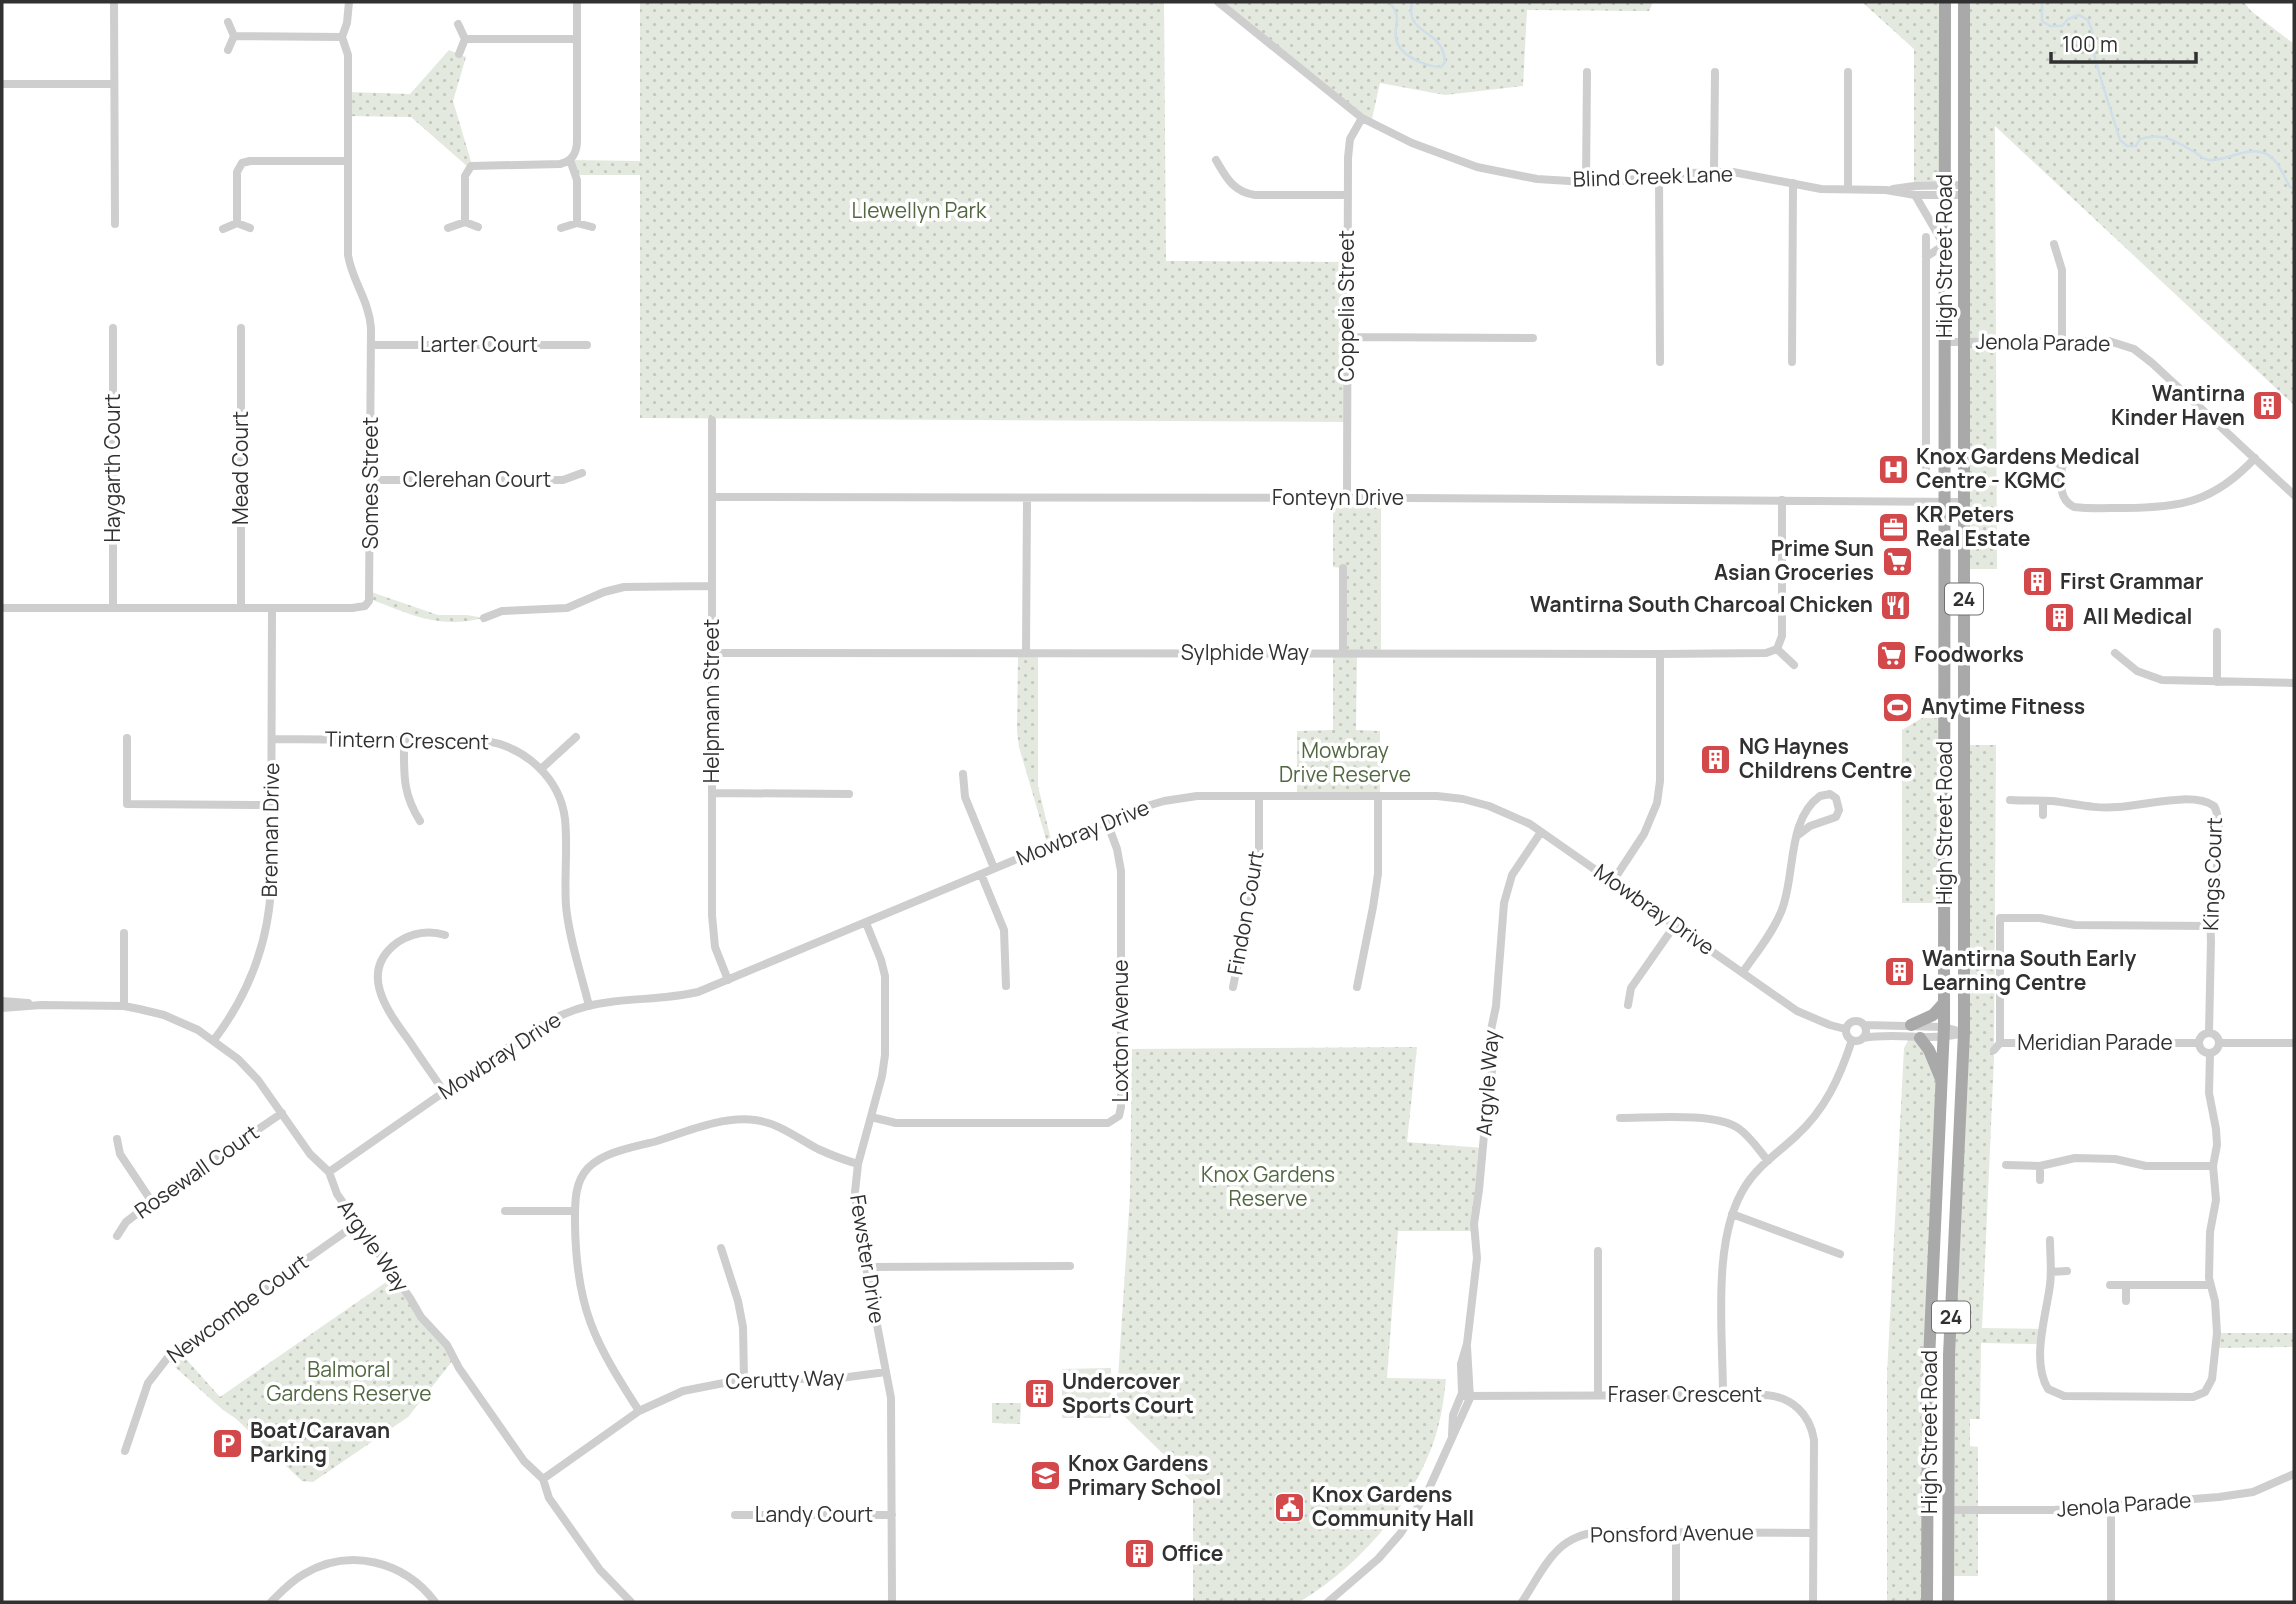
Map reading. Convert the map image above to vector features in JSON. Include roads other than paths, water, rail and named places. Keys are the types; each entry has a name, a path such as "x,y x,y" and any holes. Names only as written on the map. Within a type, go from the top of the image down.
{"main road":[{"name":"High Street Road","path":"1927,1602 1928,1382 1944,1032 1945,2"},
{"name":"High Street Road","path":"1948,1602 1949,1366 1964,1033 1964,2"},
{"path":"1944,726 1964,695"},
{"path":"1911,1025 1933,1015 1944,1003"},
{"path":"1920,1038 1929,1050 1943,1086"},
{"path":"1934,1267 1945,1257 1954,1257"}],"street":[{"path":"114,2 115,224"},
{"name":"Somes Street","path":"2,608 352,608 367,605 371,592 372,345 370,313 348,255 348,55 342,37 347,23 349,2"},
{"path":"465,222 465,176 471,166 560,163 570,160 577,148 577,2"},
{"name":"Blind Creek Lane","path":"1218,2 1362,118 1412,143 1477,167 1537,179 1587,182 1714,172 1755,175 1821,189 1886,190 1914,186 1944,191"},
{"path":"228,22 234,36 228,50"},
{"path":"458,24 465,39 459,54"},
{"path":"234,36 342,37"},
{"path":"465,39 577,39"},
{"path":"1587,72 1587,182"},
{"path":"1714,172 1715,72"},
{"path":"1848,72 1848,190"},
{"path":"2,84 113,84"},
{"name":"Coppelia Street","path":"1347,498 1347,195 1349,145 1362,118"},
{"path":"570,160 577,180 577,223"},
{"path":"1216,160 1228,181 1243,192 1255,195 1347,195"},
{"path":"237,223 237,172 242,163 348,161"},
{"path":"1659,176 1660,362"},
{"path":"1792,362 1793,183"},
{"name":"Blind Creek Lane","path":"1886,190 1915,195 1964,190"},
{"path":"1915,195 1944,245"},
{"path":"448,229 465,222 478,227"},
{"path":"223,229 237,223 250,228"},
{"path":"561,229 577,223 592,227"},
{"name":"High Street Road","path":"1926,237 1927,472"},
{"path":"2054,244 2062,270 2062,341"},
{"name":"High Street Road","path":"1926,257 1944,245"},
{"name":"Haygarth Court","path":"113,328 113,608"},
{"name":"Mead Court","path":"241,328 241,608"},
{"path":"1347,337 1533,338"},
{"name":"Jenola Parade","path":"1944,342 2109,341 2134,349 2294,495"},
{"name":"Larter Court","path":"372,345 587,345"},
{"name":"Helpmann Street","path":"712,420 712,928 718,956 728,980"},
{"path":"1927,443 1944,459"},
{"path":"2062,466 2062,494 2064,500 2074,507 2158,508 2177,506 2215,491 2234,479 2255,458"},
{"path":"2051,459 2062,466"},
{"path":"2062,466 2072,459"},
{"name":"Clerehan Court","path":"371,480 564,480 582,473"},
{"name":"Fonteyn Drive","path":"712,497 1964,502"},
{"path":"1027,498 1027,652"},
{"path":"1782,500 1782,636 1777,649 1794,665"},
{"path":"1343,568 1343,653"},
{"path":"484,618 502,611 567,608 604,592 624,587 711,586"},
{"name":"Brennan Drive","path":"214,1040 244,991 266,933 271,888 272,608"},
{"path":"2217,632 2217,682"},
{"name":"Sylphide Way","path":"712,653 1660,654 1766,653 1777,649"},
{"path":"2115,653 2137,671 2153,678 2171,681 2294,683"},
{"path":"1613,881 1648,827 1657,803 1660,781 1660,654"},
{"path":"541,769 576,737"},
{"path":"127,738 127,804 271,805"},
{"name":"Tintern Crescent","path":"272,739 493,742 518,751 541,769 556,792 564,811 568,917 589,1006"},
{"path":"404,740 405,787 409,804 420,821"},
{"path":"963,774 965,797 994,868"},
{"path":"712,793 849,794"},
{"path":"1742,972 1781,913 1802,816 1815,799 1827,794 1836,798 1839,810 1836,817 1810,826 1798,835"},
{"name":"Findon Court","path":"1233,987 1259,859 1259,796"},
{"path":"1357,987 1378,874 1378,796"},
{"name":"Mowbray Drive","path":"329,1172 534,1029 569,1012 612,1001 677,996 728,980 1146,806 1180,798 1378,796 1463,799 1510,814 1541,832 1797,1010 1829,1025 1846,1029 1852,1021 1859,1021 1864,1026 1911,1025 1964,1033"},
{"name":"Kings Court","path":"2010,800 2043,801 2082,807 2122,807 2164,800 2203,801 2214,806 2218,814 2217,873 2214,908 2209,926 2209,1032"},
{"path":"2043,801 2043,816"},
{"name":"Loxton Avenue","path":"871,1117 896,1123 1108,1123 1119,1116 1121,871 1117,849 1107,822"},
{"name":"Argyle Way","path":"1466,1393 1467,1344 1477,1251 1475,1215 1493,1066 1490,1035 1496,1006 1504,903 1512,875 1541,832"},
{"path":"981,874 1004,930 1006,986"},
{"name":"Meridian Parade","path":"2199,1043 1997,1046 2000,918 2040,918 2075,925 2209,926"},
{"name":"Fewster Drive","path":"866,923 884,968 884,1065 858,1164 856,1202 892,1408 892,1602"},
{"path":"1628,1005 1631,988 1675,925"},
{"path":"124,933 124,1006"},
{"path":"444,1092 383,1003 378,978 382,961 397,943 420,933 445,935"},
{"name":"Argyle Way","path":"2,1001 41,1005"},
{"name":"Argyle Way","path":"2,1008 41,1005 124,1006 164,1015 214,1040 249,1069 310,1154 329,1172 337,1194 421,1317 447,1345 459,1367 524,1461 543,1479 549,1498 569,1527 600,1570 631,1602"},
{"path":"1863,1038 1866,1032 1864,1026"},
{"path":"1723,1395 1723,1247 1732,1214 1746,1184 1806,1126 1823,1105 1843,1068 1852,1040 1846,1036 1846,1029"},
{"name":"Mowbray Drive","path":"1852,1040 1877,1036 1920,1038 1944,1032"},
{"path":"2209,1032 2215,1034 2220,1043 2216,1051 2210,1053 2201,1049 2199,1043 2200,1037 2209,1032"},
{"path":"2220,1043 2294,1043"},
{"path":"2050,1240 2051,1272 2042,1329 2042,1374 2049,1389 2064,1396 2193,1397 2205,1392 2212,1379 2217,1341 2217,1313 2210,1285 2210,1232 2216,1200 2213,1166 2217,1138 2209,1093 2210,1053"},
{"name":"Rosewall Court","path":"117,1236 126,1222 152,1202 282,1113"},
{"path":"1620,1118 1706,1118 1727,1123 1739,1129 1768,1161"},
{"path":"639,1411 603,1355 587,1317 577,1269 575,1212 576,1192 588,1169 601,1158 726,1121 747,1120 768,1123 829,1154 858,1164"},
{"path":"117,1139 120,1154 152,1202"},
{"path":"2006,1165 2040,1166 2075,1158 2115,1159 2146,1166 2213,1166"},
{"path":"2040,1166 2040,1180"},
{"path":"505,1211 575,1212"},
{"path":"1732,1214 1840,1254"},
{"name":"Newcombe Court","path":"125,1451 148,1384 169,1356 358,1223"},
{"path":"720,1248 738,1301 743,1327 744,1378"},
{"path":"1598,1251 1598,1395"},
{"path":"867,1267 1070,1266"},
{"path":"2051,1272 2067,1271"},
{"path":"2110,1285 2210,1285"},
{"path":"2126,1285 2126,1301"},
{"name":"Cerutty Way","path":"543,1479 639,1411 683,1391 744,1378 833,1379 886,1372"},
{"path":"1328,1602 1368,1569 1405,1528 1433,1481 1466,1393"},
{"name":"Fraser Crescent","path":"1466,1393 1766,1395 1783,1398 1798,1407 1808,1420 1814,1440 1813,1602"},
{"name":"Jenola Parade","path":"1949,1510 2041,1511 2244,1494 2293,1477"},
{"path":"2111,1505 2111,1602"},
{"name":"Landy Court","path":"735,1515 892,1515"},
{"name":"Ponsford Avenue","path":"1522,1602 1555,1551 1572,1538 1600,1532 1813,1532"},
{"path":"1676,1533 1676,1602"},
{"path":"271,1602 303,1574 331,1563 353,1559 383,1564 407,1576 435,1602"}],"waterway":[{"path":"1389,2 1397,16 1396,38 1402,50 1421,62 1441,67 1445,62 1443,51 1414,21 1411,13 1412,2"},
{"path":"2042,2 2042,21 2050,26 2062,26 2068,19 2079,15 2088,20 2104,89 2120,140 2127,146 2136,146 2140,139 2154,136 2173,140 2205,159 2219,159 2256,151 2264,153 2276,162 2290,187 2294,188"}],"place":[{"name":"Wantirna Kinder Haven","path":"2268,406"},
{"name":"Knox Gardens Medical Centre - KGMC","path":"1893,469"},
{"name":"KR Peters Real Estate","path":"1893,527"},
{"name":"Prime Sun Asian Groceries","path":"1897,561"},
{"name":"First Grammar","path":"2037,582"},
{"name":"Wantirna South Charcoal Chicken","path":"1896,605"},
{"name":"All Medical","path":"2060,617"},
{"name":"Foodworks","path":"1891,655"},
{"name":"Anytime Fitness","path":"1898,707"},
{"name":"NG Haynes Childrens Centre","path":"1716,759"},
{"name":"Wantirna South Early Learning Centre","path":"1899,971"},
{"name":"Undercover Sports Court","path":"1039,1394"},
{"name":"Boat/Caravan Parking","path":"227,1443"},
{"name":"Knox Gardens Primary School","path":"1045,1476"},
{"name":"Knox Gardens Community Hall","path":"1289,1507"},
{"name":"Office","path":"1139,1554"}],"park label":[{"name":"Llewellyn Park","path":"919,211"},
{"name":"Mowbray Drive Reserve","path":"1345,763"},
{"name":"Knox Gardens Reserve","path":"1268,1187"},
{"name":"Balmoral Gardens Reserve","path":"349,1382"}]}
